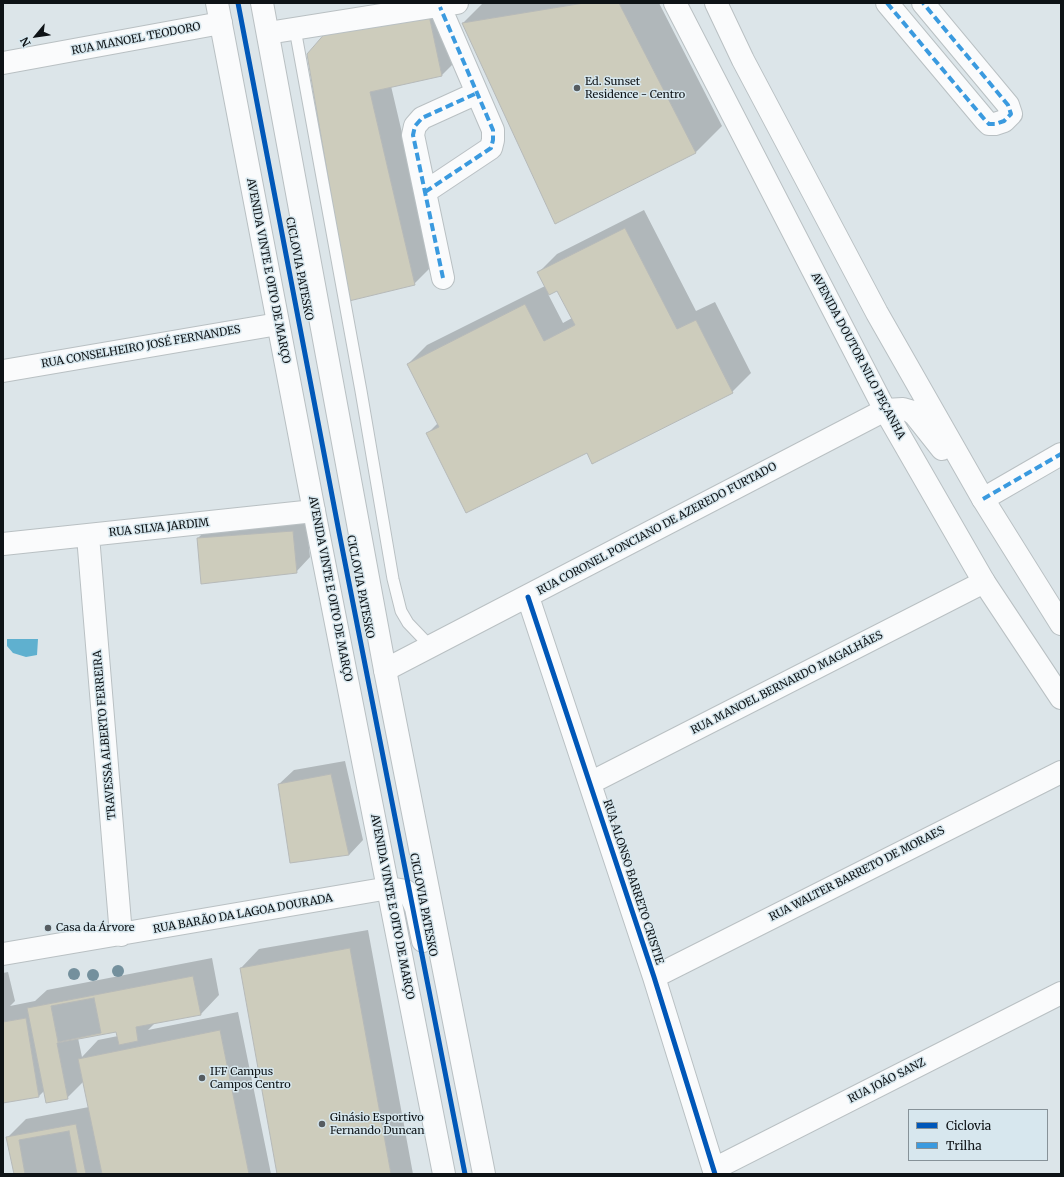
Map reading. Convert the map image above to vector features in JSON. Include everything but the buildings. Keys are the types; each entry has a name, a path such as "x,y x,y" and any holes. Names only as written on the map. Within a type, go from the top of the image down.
{"street":[{"path":"262,3 385,670 484,1174"},
{"name":"AVENIDA DOUTOR NILO PEÇANHA","path":"675,3 885,410 984,582 1061,698"},
{"path":"687,3 719,67 726,69 743,60"},
{"path":"716,3 743,60 877,313 983,500 1061,624"},
{"path":"887,3 985,120 989,124 1004,121 1011,114 1008,105 924,3"},
{"path":"268,33 449,5 477,93 493,130 494,140 491,148 425,192"},
{"name":"RUA MANOEL TEODORO","path":"3,63 219,13"},
{"name":"AVENIDA VINTE E OITO DE MARÇO","path":"219,13 314,511 444,1174"},
{"path":"443,278 413,136 415,126 422,118 477,93"},
{"name":"RUA CONSELHEIRO JOSÉ FERNANDES","path":"3,371 278,324"},
{"path":"885,410 903,408 915,415 983,500"},
{"name":"RUA CORONEL PONCIANO DE AZEREDO FURTADO","path":"385,670 528,597 885,410"},
{"path":"983,500 1061,454"},
{"name":"RUA SILVA JARDIM","path":"3,544 314,511"},
{"name":"TRAVESSA ALBERTO FERREIRA","path":"88,536 121,935"},
{"name":"RUA MANOEL BERNARDO MAGALHÃES","path":"590,783 984,582"},
{"name":"RUA ALONSO BARRETO CRISTIE","path":"528,597 654,977 714,1172"},
{"name":"RUA WALTER BARRETO DE MORAES","path":"654,977 1061,772"},
{"path":"389,888 406,891 411,896 416,908 442,1025 464,1075"},
{"name":"RUA BARÃO DA LAGOA DOURADA","path":"3,954 389,888"},
{"name":"RUA JOÃO SANZ","path":"714,1172 1061,993"}],"lane":[{"path":"295,29 361,391 393,579 401,611 417,634 431,647"}],"water":[{"path":"7,639 38,639 37,655 26,657 13,653 7,646"}],"marked path":[{"path":"887,3 985,120 989,124 1004,121 1011,114 1008,105 923,3"},
{"path":"425,192 491,148 493,140 493,130 440,7"},
{"path":"443,278 413,135 415,126 422,118 477,93"},
{"path":"983,499 1061,454"}],"cycle path":[{"name":"CICLOVIA PATESKO","path":"238,3 339,532 465,1174"},
{"path":"528,597 654,977 715,1174"}],"place":[{"name":"Ed. Sunset Residence - Centro","path":"577,88"},
{"name":"Casa da Árvore","path":"48,928"},
{"name":"IFF Campus Campos Centro","path":"202,1078"},
{"name":"Ginásio Esportivo Fernando Duncan","path":"322,1124"}]}
